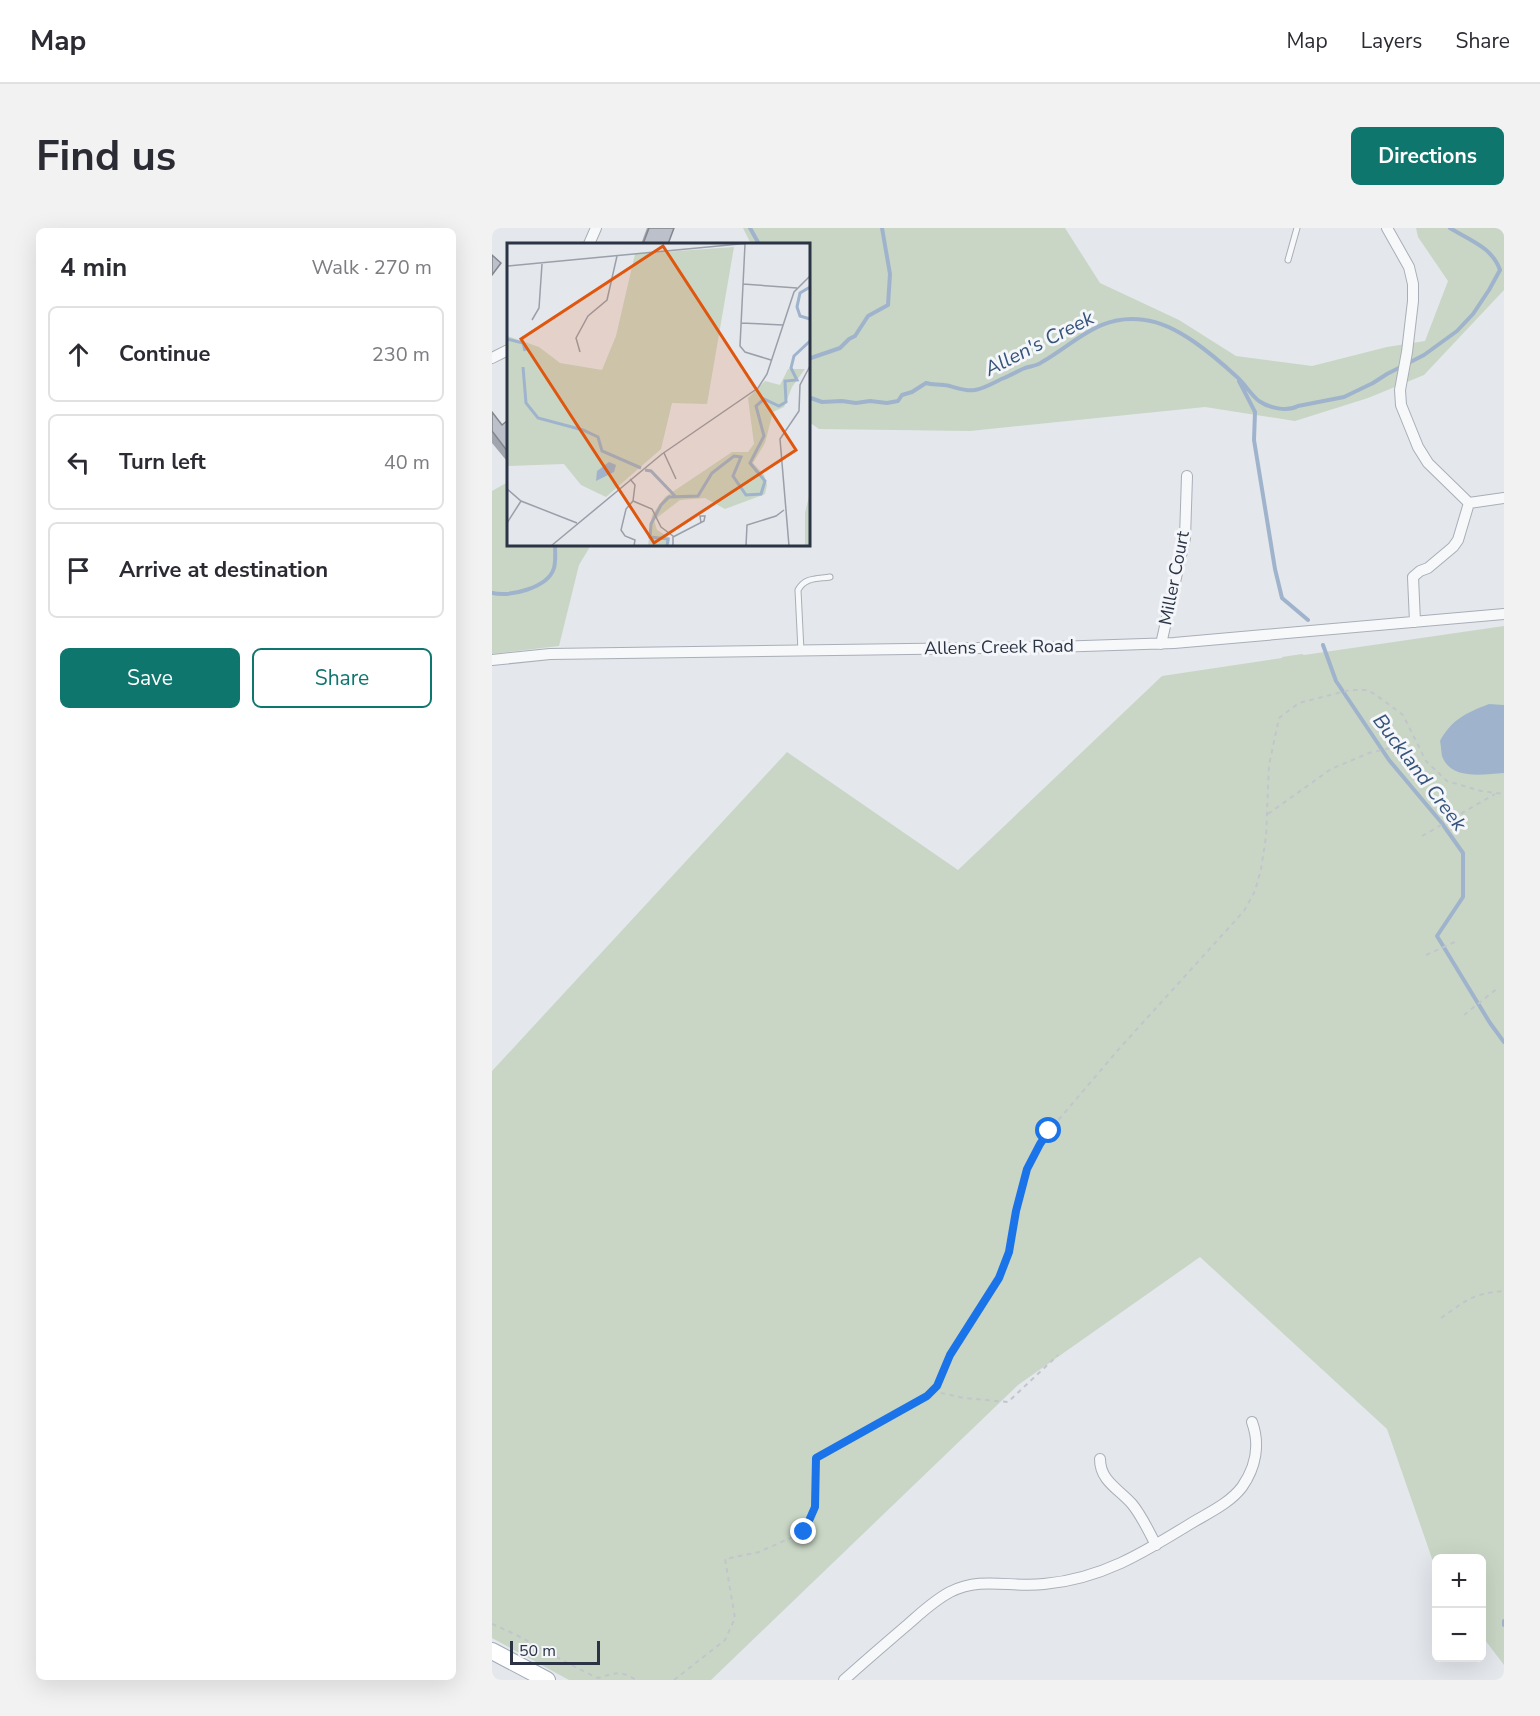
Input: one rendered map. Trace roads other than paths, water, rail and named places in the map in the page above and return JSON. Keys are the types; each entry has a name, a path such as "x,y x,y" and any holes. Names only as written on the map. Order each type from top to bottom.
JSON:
{"main road":[{"path":"492,1651 547,1680"}],"street":[{"path":"589,243 596,228"},
{"path":"1387,228 1409,267 1413,284 1401,405 1418,447 1428,463 1469,503"},
{"path":"492,358 507,350"},
{"name":"Miller Court","path":"1161,644 1185,538 1187,476"},
{"path":"1469,503 1504,498"},
{"path":"1415,622 1413,577 1453,547 1458,540 1469,503"},
{"name":"Allens Creek Road","path":"492,660 550,654 1161,644 1504,614"},
{"path":"844,1680 916,1617 950,1592 969,1585 993,1582 1044,1584 1097,1573 1156,1545 1224,1504 1241,1488 1254,1465 1256,1434 1252,1422"},
{"path":"1100,1459 1101,1472 1108,1483 1132,1504 1156,1545"}],"lane":[{"path":"1288,260 1297,228"},
{"path":"801,651 798,590 804,582 810,579 830,578"}],"water":[{"path":"1489,704 1504,705 1504,773 1478,775 1460,773 1446,764 1442,756 1440,741 1449,727 1460,718"}],"waterway":[{"name":"Allen's Creek","path":"750,228 758,243"},
{"name":"Allen's Creek","path":"810,358 840,348 855,336 868,316 888,305 890,274 882,228"},
{"name":"Allen's Creek","path":"810,398 822,402 887,403 898,401 902,395 926,383 967,390 979,389 1040,363 1102,325 1129,319 1157,323 1182,334 1217,359 1240,380 1256,399 1268,406 1289,409 1344,397 1424,355 1457,331 1473,314 1489,290 1500,270 1496,262 1486,250 1450,228"},
{"name":"Buckland Creek","path":"1239,381 1255,412 1254,440 1275,569 1282,598 1308,620"},
{"name":"Allen's Creek","path":"492,593 508,594 528,590 544,581 554,568 555,546"},
{"name":"Buckland Creek","path":"1323,645 1336,681 1389,760 1441,822 1463,853 1463,897 1437,936 1504,1042"}]}
